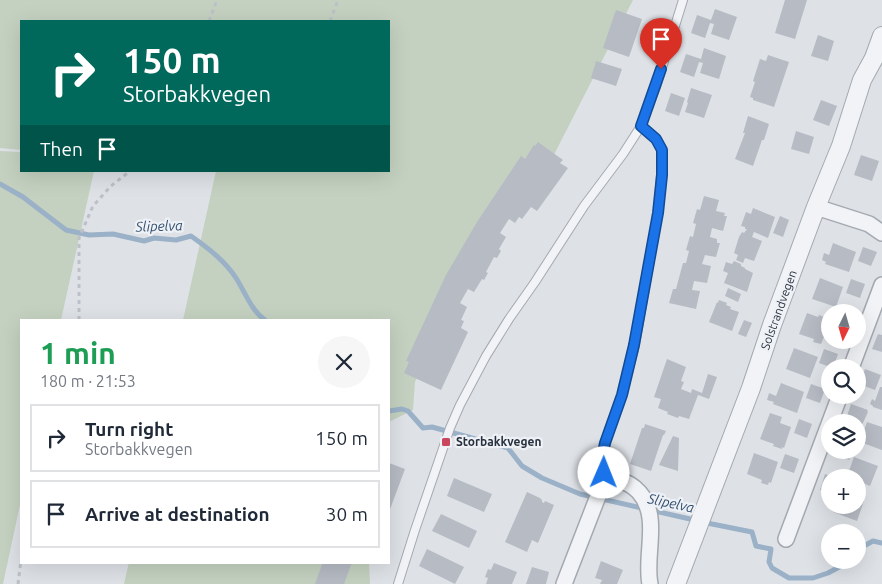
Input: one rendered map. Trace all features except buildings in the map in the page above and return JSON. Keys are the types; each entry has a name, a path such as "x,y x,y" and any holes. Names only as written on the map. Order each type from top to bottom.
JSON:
{"street":[{"name":"Solstrandvegen","path":"676,584 751,388 772,325 816,207 841,146 862,80 874,58 882,36"},
{"path":"816,207 869,224 882,233"},
{"path":"854,359 882,285"},
{"path":"786,539 837,404"},
{"path":"564,584 595,500 606,484 616,481 626,482 634,487 642,495 646,504 649,514 650,533 648,574 650,584"}],"lane":[{"path":"398,584 450,428 469,387 509,319 584,206 623,154 641,126 656,87 683,0"},
{"path":"606,484 603,463 604,448 622,395 634,345 658,213 662,175 662,150 656,139 641,126"}],"path":[{"path":"209,20 217,0"},
{"path":"330,20 338,0"},
{"path":"79,319 79,238 93,206 111,186 129,172"},
{"path":"18,584 20,564"}],"green space":[{"path":"0,0 633,0 538,186 470,255 415,382 413,410 390,422 390,319 183,319 216,172 390,172 390,20 20,20 20,150 0,148"},
{"path":"0,151 20,152 20,172 94,172 61,319 20,319 20,505 3,584 0,584"},
{"path":"129,564 369,564 370,584 124,584"}],"waterway":[{"name":"Slipelva","path":"0,184 23,197 66,230 89,235 113,234 144,241 154,238 176,240 191,236 227,266 252,306 264,319"},
{"name":"Slipelva","path":"390,411 402,409 408,411 423,428 432,427 508,448 522,466 542,478 580,494 752,532 756,546 771,549 769,562 772,568 789,578 813,578 836,569"},
{"name":"Slipelva","path":"866,545 873,541 882,543"}],"place":[{"name":"Storbakkvegen","path":"446,442"}],"route":[{"path":"604,473 603,453 605,443 622,395 634,345 658,213 662,175 662,150 656,139 641,126 661,69"}]}
